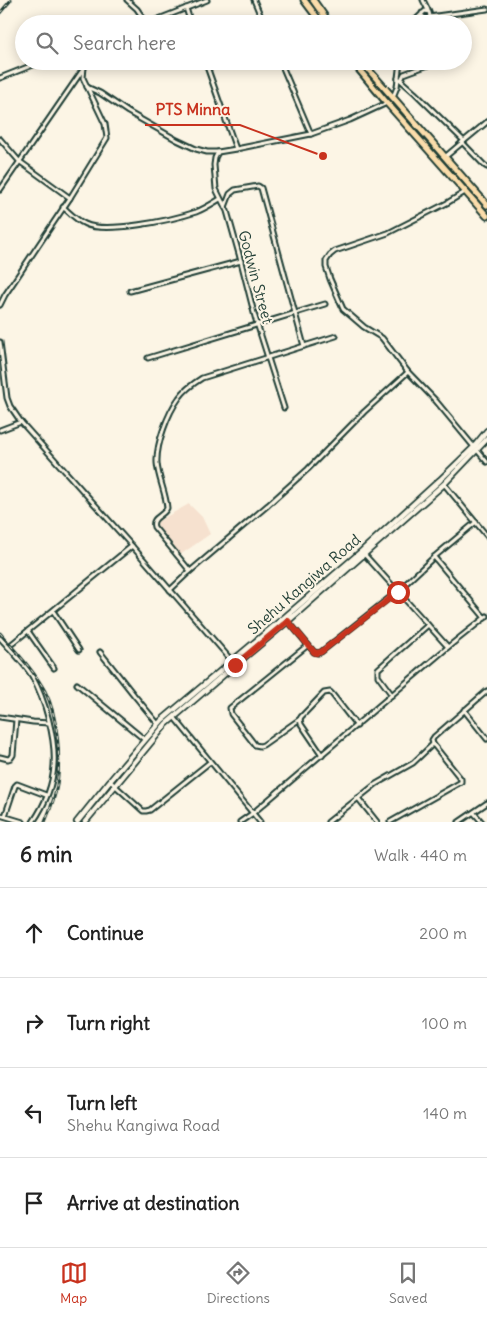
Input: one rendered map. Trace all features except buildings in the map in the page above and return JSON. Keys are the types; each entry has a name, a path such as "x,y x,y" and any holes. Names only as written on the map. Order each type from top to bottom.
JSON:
{"main road":[{"path":"304,0 315,15"},
{"path":"312,0 323,15"},
{"path":"359,70 387,104 487,216"},
{"path":"369,70 487,205"},
{"name":"Shehu Kangiwa Road","path":"85,822 158,733 174,717 288,621 444,484 487,431"},
{"name":"Shehu Kangiwa Road","path":"77,822 158,724 362,551 487,438"}],"street":[{"path":"127,0 141,15"},
{"path":"169,15 207,0"},
{"path":"254,0 260,15"},
{"path":"422,15 423,0"},
{"path":"423,0 428,15"},
{"path":"186,8 188,15"},
{"path":"447,15 487,9"},
{"path":"420,15 426,10 428,15"},
{"path":"0,78 20,70"},
{"path":"0,190 82,70"},
{"path":"0,305 107,138 105,124 86,87 83,78 84,70"},
{"path":"208,70 236,149"},
{"path":"284,70 311,134"},
{"path":"400,70 400,79 415,92 487,167"},
{"path":"393,97 404,74 415,70"},
{"path":"86,87 100,93 128,112 177,140 206,152 236,149 311,134 387,104"},
{"path":"445,157 487,122"},
{"path":"0,139 19,161 70,198"},
{"name":"Godwin Street","path":"218,152 214,165 216,189 225,207 258,325 284,408"},
{"path":"225,207 230,194 235,190 258,186 261,188 304,346"},
{"path":"466,192 388,233 335,251 326,261 326,267 343,310 364,327 382,338 408,372 436,400 487,462"},
{"path":"63,207 85,224 108,228 167,220 197,212 220,199"},
{"path":"130,291 241,261"},
{"path":"148,358 325,304"},
{"path":"190,571 152,523 166,512 167,508 157,463 161,439 180,397 202,378 336,336"},
{"path":"0,342 7,398 21,422 232,661"},
{"path":"170,590 308,469 364,412 408,372"},
{"path":"0,430 21,422"},
{"path":"444,484 486,533"},
{"path":"288,621 316,653 321,652 398,592 434,556 476,522"},
{"path":"8,647 132,546"},
{"path":"364,554 448,648"},
{"path":"240,822 486,617 434,556"},
{"path":"53,611 80,650"},
{"path":"392,695 378,676 378,669 428,625"},
{"path":"28,631 54,668"},
{"path":"0,638 31,675 42,698 49,723 54,764 51,783 40,812 33,822"},
{"path":"308,645 230,708 231,714 255,745 258,746 300,720 324,693 330,692 356,726"},
{"path":"100,652 158,724"},
{"path":"77,684 145,740"},
{"path":"390,822 461,782 462,779 433,744 432,740 487,691"},
{"path":"464,710 487,739"},
{"path":"0,717 49,723"},
{"path":"174,717 260,822"},
{"path":"0,757 8,759 13,755 16,720"},
{"path":"300,720 322,755"},
{"path":"328,822 376,784 412,763 433,744"},
{"path":"110,780 143,811 146,811 150,810 210,762"},
{"path":"6,816 17,784 46,795"},
{"path":"358,798 377,822"},
{"path":"460,822 487,803"},
{"path":"474,813 482,822"},
{"path":"0,815 23,822"}],"shaded area":[{"path":"189,504 202,517 210,534 180,555 155,523"}],"railway":[{"path":"0,13 11,0"},
{"path":"0,633 35,675 45,691 53,712 57,737 58,774 55,795 45,822"}],"place":[{"name":"PTS Minna","path":"323,156"}],"route":[{"path":"235,665 288,621 314,652 321,652 398,592"}]}
